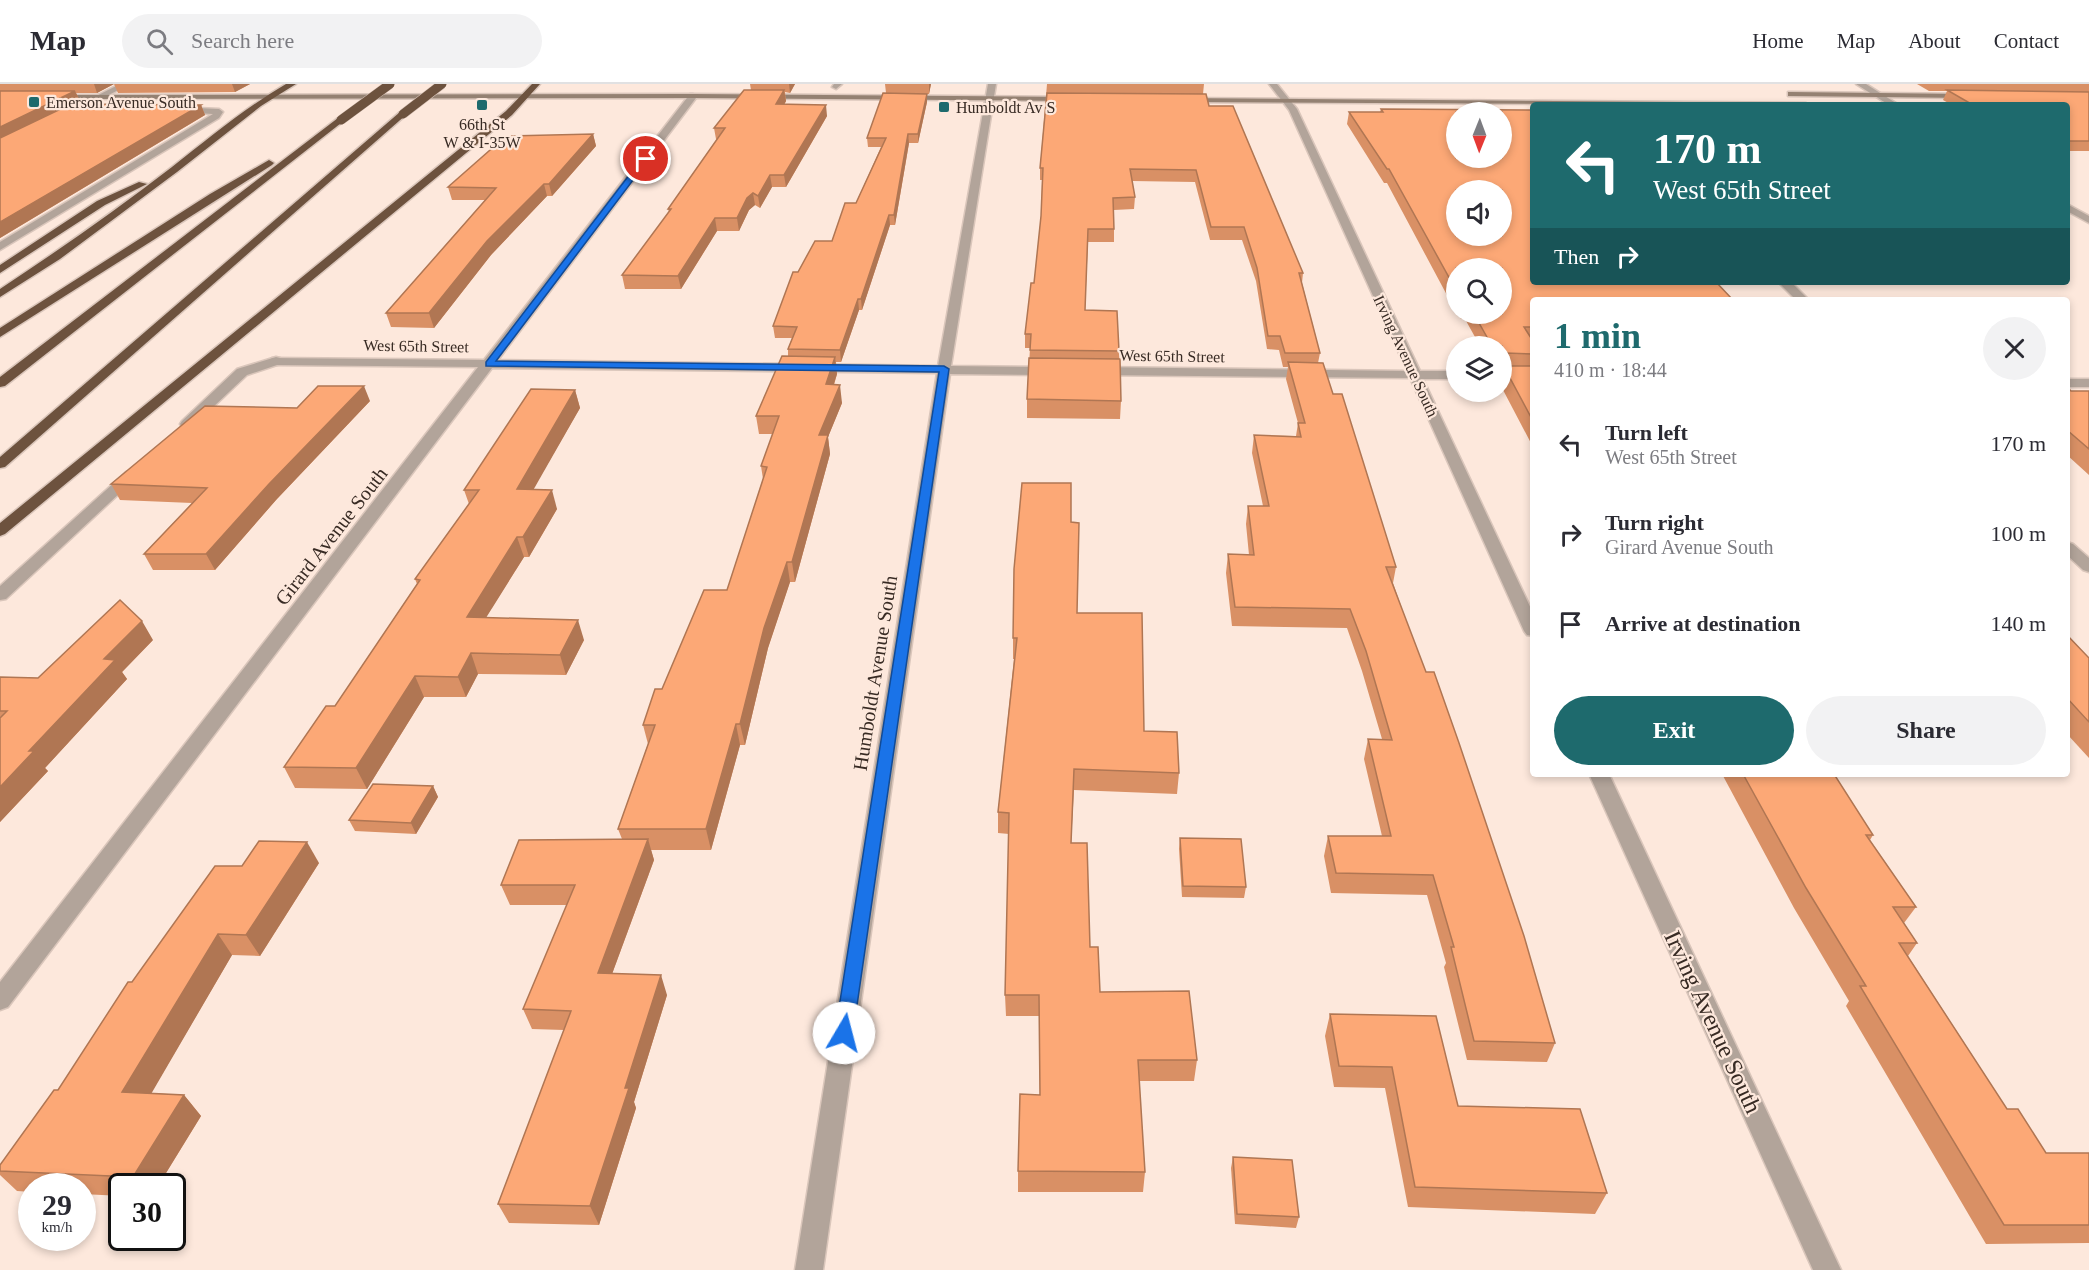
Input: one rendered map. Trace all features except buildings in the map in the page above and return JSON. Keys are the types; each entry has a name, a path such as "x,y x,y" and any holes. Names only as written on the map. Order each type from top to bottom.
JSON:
{"highway":[{"path":"0,294 56,257 174,170 258,104 292,84"},
{"path":"0,383 301,149 390,84"},
{"path":"0,464 403,114 442,84"},
{"path":"0,531 509,113 536,84"},
{"path":"0,333 246,175 301,149"},
{"path":"0,270 101,203 174,170"}],"main road":[{"path":"106,84 136,84"},
{"path":"825,87 848,87"},
{"path":"43,97 693,96 992,89 1082,99"},
{"path":"1172,100 1279,91 1543,102"},
{"path":"1783,94 1972,96"}],"street":[{"path":"53,120 126,84"},
{"path":"1860,84 1890,102"},
{"name":"Humboldt Avenue South","path":"809,1270 944,369 992,89"},
{"name":"Irving Avenue South","path":"1279,91 1293,109 1530,624"},
{"name":"Girard Avenue South","path":"0,1000 693,96"},
{"path":"75,109 97,109"},
{"path":"0,247 216,116 219,112 166,110"},
{"path":"2070,209 2089,220"},
{"path":"1787,285 1800,297"},
{"name":"West 65th Street","path":"174,435 242,372 276,361 1062,371"},
{"name":"West 65th Street","path":"1085,371 1446,375"},
{"path":"2070,383 2089,383"},
{"path":"0,596 140,467"},
{"path":"2070,550 2089,567"},
{"name":"Irving Avenue South","path":"1600,777 1827,1270"}],"place":[{"name":"Emerson Avenue South","path":"34,102"},
{"name":"66th St W & I-35W","path":"482,105"},
{"name":"Humboldt Av S","path":"944,107"}],"route":[{"path":"646,159 489,364 944,369 844,1033"}]}
